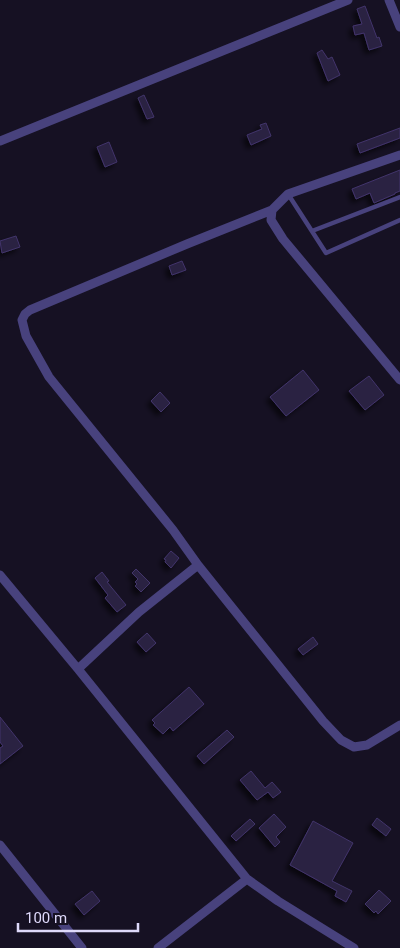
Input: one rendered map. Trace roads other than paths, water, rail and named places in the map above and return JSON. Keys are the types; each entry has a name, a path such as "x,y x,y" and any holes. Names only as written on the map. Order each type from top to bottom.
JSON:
{"street":[{"path":"0,141 348,0"},
{"path":"389,0 400,27"},
{"path":"400,155 288,194 272,210 39,306 25,314 22,320 26,336 50,377 323,721 341,740 354,746 367,746 400,725"},
{"path":"272,210 271,220 283,239 400,380"},
{"path":"78,669 139,612 198,565"},
{"path":"1,578 78,669 247,879 278,901 354,948"},
{"path":"0,845 82,948"},
{"path":"158,948 247,879"}],"lane":[{"path":"288,194 326,252 400,220"},
{"path":"312,231 400,197"}]}
